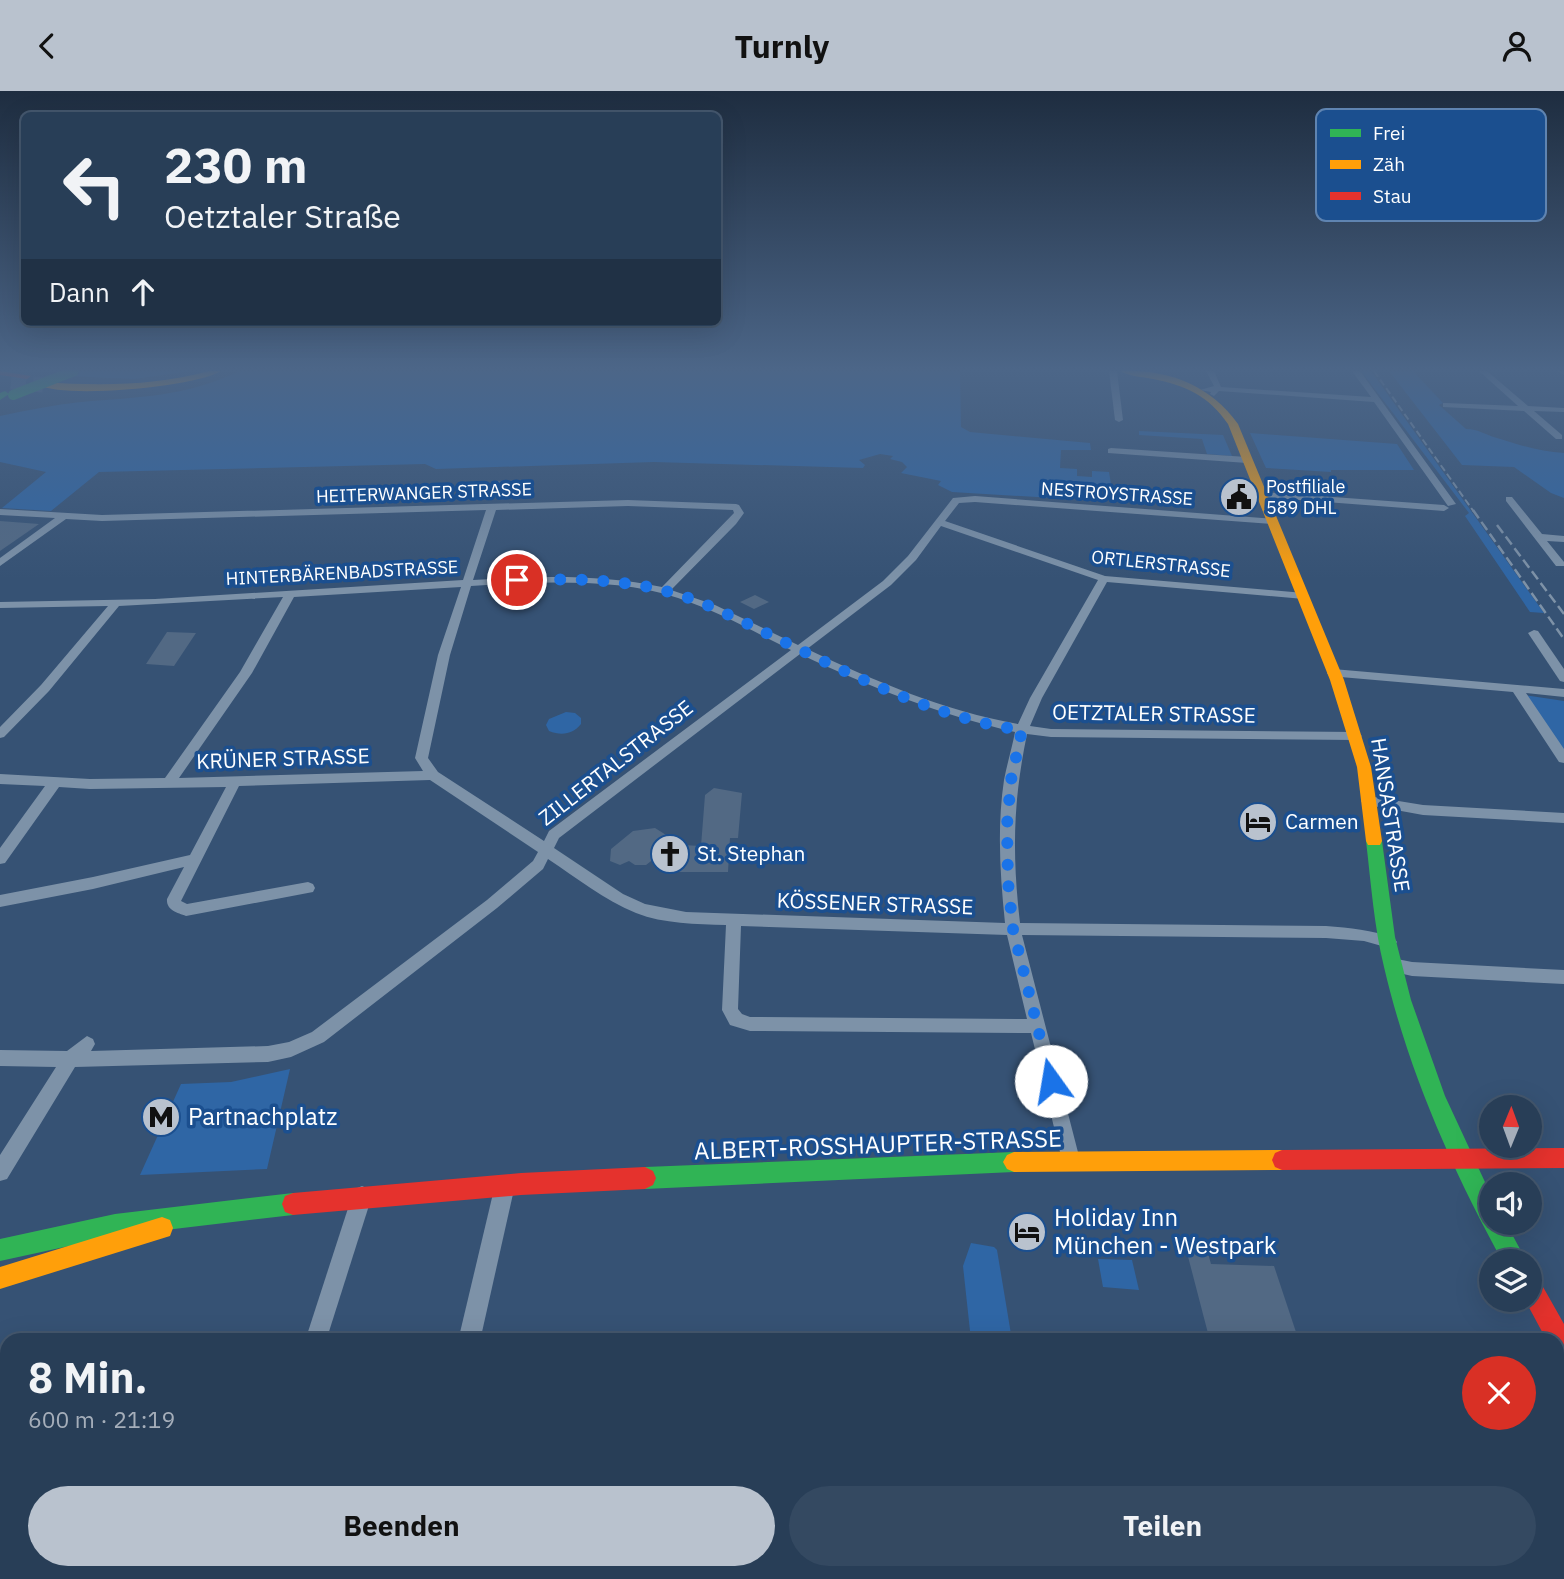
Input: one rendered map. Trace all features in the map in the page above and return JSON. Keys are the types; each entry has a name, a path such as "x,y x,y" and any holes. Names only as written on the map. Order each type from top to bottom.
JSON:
{"main road":[{"name":"HANSASTRASSE","path":"1239,440 1304,596 1356,736 1364,767 1392,965 1416,1046 1461,1159 1479,1194"},
{"name":"ALBERT-ROSSHAUPTER-STRASSE","path":"0,1249 115,1225 362,1196 711,1173 1071,1160 1564,1158"},
{"name":"ALBERT-ROSSHAUPTER-STRASSE","path":"0,1278 197,1217"},
{"path":"1542,1308 1556,1333"}],"street":[{"path":"1262,495 1448,506 1403,440"},
{"path":"1111,450 1247,460"},
{"name":"NESTROYSTRASSE","path":"959,499 1273,521"},
{"name":"ZILLERTALSTRASSE","path":"70,1059 268,1054 291,1049 330,1029 453,936 538,865 554,835 900,571 952,503 959,499"},
{"path":"1508,499 1560,564"},
{"name":"HEITERWANGER STRASSE","path":"0,512 127,518 628,503 736,507 739,513 733,522 668,586"},
{"path":"492,506 443,655 421,758 433,775 546,850"},
{"path":"0,563 62,517"},
{"name":"ORTLERSTRASSE","path":"939,522 1104,579 1304,596"},
{"path":"1539,537 1564,539"},
{"name":"HINTERBÄRENBADSTRASSE","path":"0,604 116,603 290,594 467,580 562,579 668,586 799,649"},
{"path":"1071,1160 1013,929 1008,882 1007,825 1011,780 1022,730 1036,698 1104,579"},
{"path":"169,783 246,673 290,594"},
{"path":"0,734 45,688 116,603"},
{"path":"1534,633 1564,678"},
{"name":"OETZTALER STRASSE","path":"799,649 931,707 1022,730 1051,733 1356,736"},
{"path":"1334,673 1564,693"},
{"path":"1518,691 1564,759"},
{"name":"KRÜNER STRASSE","path":"0,779 54,784 169,783 433,775"},
{"path":"234,782 174,899 174,904 186,910 308,888"},
{"path":"0,859 54,784"},
{"path":"1368,801 1423,810 1564,818"},
{"name":"KÖSSENER STRASSE","path":"546,850 618,898 642,909 686,918 1013,929 1326,932 1364,935 1389,942"},
{"path":"0,901 194,859"},
{"path":"734,921 730,1010 736,1020 750,1024 1038,1026"},
{"path":"1392,965 1412,969 1564,977"},
{"path":"0,1172 70,1059 87,1044"},
{"path":"0,1058 70,1059"},
{"path":"471,1333 505,1185"},
{"path":"317,1333 362,1196"}],"shaded area":[{"path":"0,440 1062,440 1090,443 1091,450 1061,450 1060,468 1077,469 1077,476 1092,477 1092,471 1109,472 1112,490 1057,489 1054,498 952,492 938,485 941,481 901,473 907,467 902,462 890,459 893,456 880,454 859,460 865,465 863,468 654,462 436,469 425,464 99,472 51,511 2,508 46,472 0,462"},
{"path":"1202,440 1225,440 1232,456 1207,454"},
{"path":"1253,440 1349,440 1397,444 1414,470 1331,472 1266,468"},
{"path":"1414,440 1421,440 1544,613 1530,612 1465,516 1469,513"},
{"path":"1443,440 1505,440 1530,448 1564,453 1564,498 1551,493 1514,467 1462,465"},
{"path":"1524,695 1564,701 1564,754"},
{"path":"566,712 575,713 581,718 581,724 567,733 549,731 546,725 549,719"},
{"path":"290,1069 267,1169 140,1175 181,1084 231,1082"},
{"path":"971,1243 994,1247 997,1250 1011,1333 970,1333 963,1266"},
{"path":"1098,1259 1132,1260 1139,1290 1103,1287"}],"building":[{"path":"527,480 523,496 493,497 497,481"},
{"path":"0,521 39,524 0,551"},
{"path":"755,595 769,602 754,609 740,602"},
{"path":"167,632 196,633 174,666 146,664"},
{"name":"St. Stephan","path":"714,788 742,793 738,838 730,838 728,872 677,872 678,863 665,865 664,851 646,865 635,865 629,861 620,865 610,861 611,849 633,831 655,828 682,845 701,846 705,795"},
{"path":"1185,1245 1206,1246 1211,1264 1274,1266 1296,1333 1208,1333"}],"railway":[{"path":"1423,440 1474,512"},
{"path":"1473,510 1564,639"},
{"path":"1497,525 1564,614"}],"traffic: fast":[{"path":"1374,841 1384,921 1402,1000 1423,1065 1479,1193"},
{"path":"645,1178 1014,1162"},
{"path":"0,1250 115,1225 293,1204"},
{"path":"1501,1235 1509,1249"}],"traffic: slow":[{"path":"1240,440 1337,680 1364,767 1374,841"},
{"path":"1014,1162 1282,1160"},
{"path":"0,1278 162,1228"}],"traffic: jam":[{"path":"1282,1160 1564,1158"},
{"path":"293,1204 521,1184 645,1178"},
{"path":"1542,1308 1556,1333"}],"place":[{"name":"Postfiliale 589 DHL","path":"1239,497"},
{"name":"Carmen","path":"1258,822"},
{"name":"St. Stephan","path":"670,854"},
{"name":"Partnachplatz","path":"161,1117"},
{"name":"Holiday Inn München - Westpark","path":"1027,1232"}],"route":[{"path":"517,580 595,581 664,590 707,605 905,697 962,717 1022,730 1011,780 1007,825 1008,882 1013,929 1051,1081"}]}
